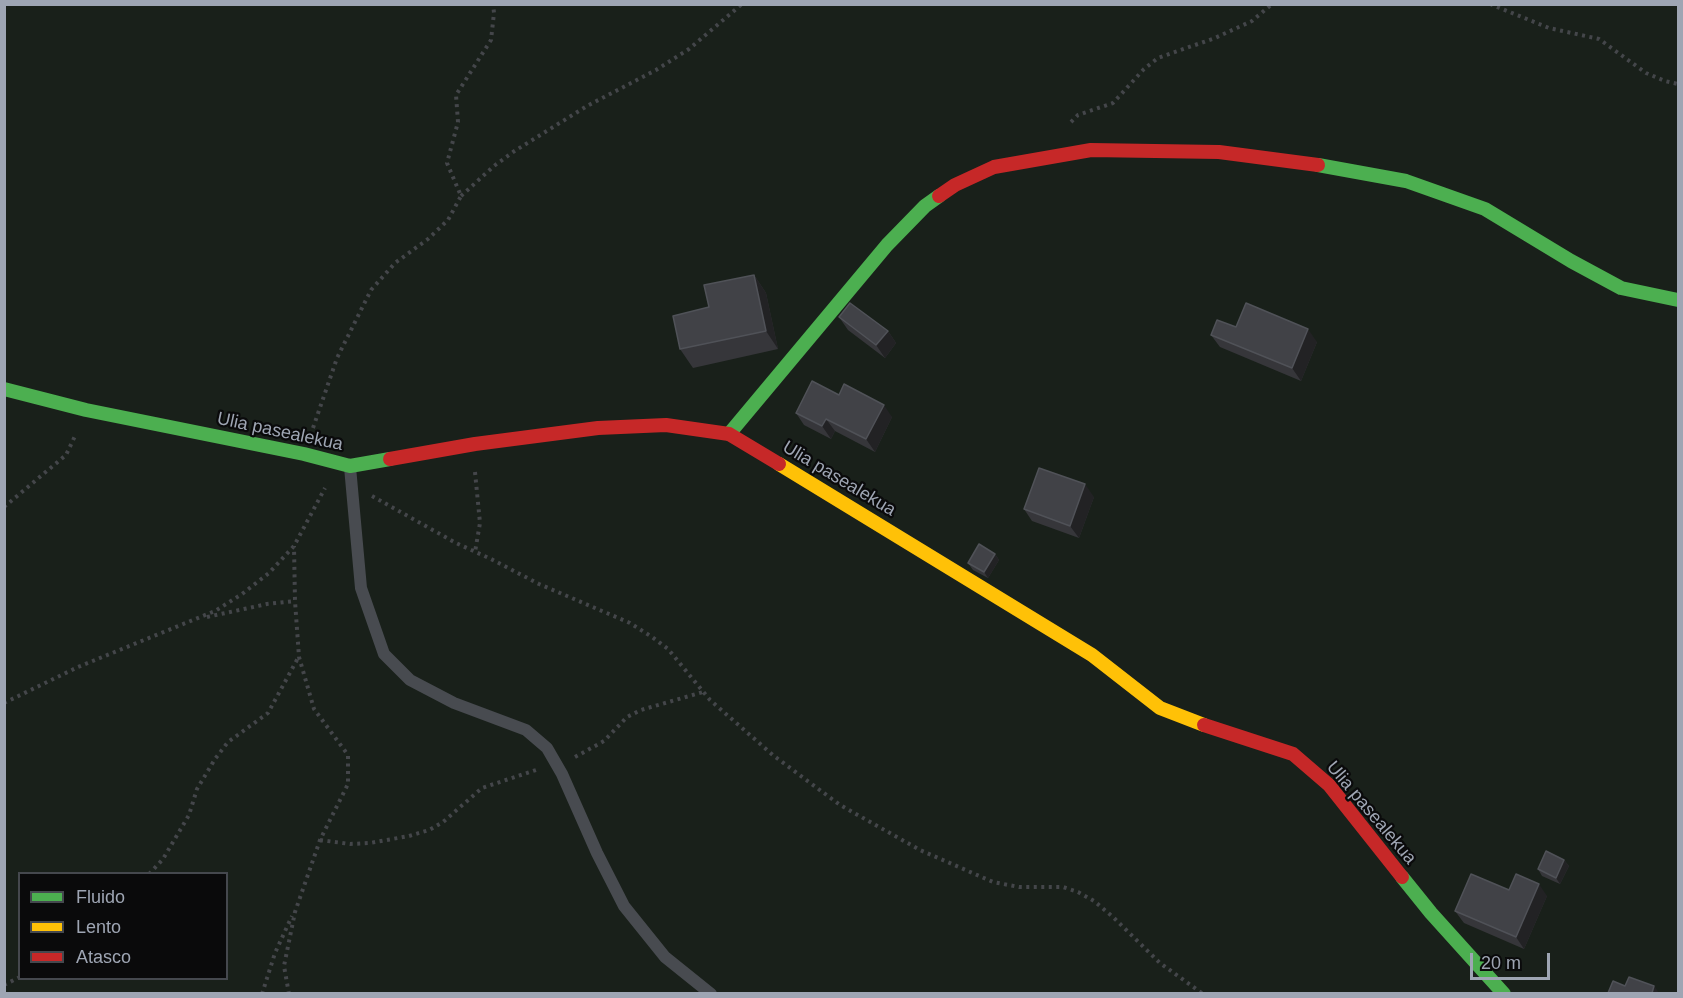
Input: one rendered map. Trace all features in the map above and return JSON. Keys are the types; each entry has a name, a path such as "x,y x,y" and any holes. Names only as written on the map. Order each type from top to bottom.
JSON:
{"street":[{"path":"729,434 887,245 925,206 955,185 994,167 1090,150 1219,152 1314,164 1406,181 1485,209 1620,288 1678,300"},
{"name":"Ulia pasealekua","path":"4,389 86,410 304,454 350,466 469,445 598,428 666,425 729,434 1092,655 1160,708 1193,722 1293,754 1329,785 1431,914 1504,993"}],"lane":[{"path":"350,466 361,588 384,654 410,680 454,703 526,730 547,748 624,906 665,957 711,993"}],"path":[{"path":"461,195 447,163 458,122 456,95 491,40 493,4"},
{"path":"304,454 337,358 371,290 395,263 428,239 448,220 461,195 513,152 587,106 656,70 689,49 742,4"},
{"path":"1069,123 1078,115 1113,103 1144,69 1158,58 1215,38 1252,21 1272,4"},
{"path":"1490,4 1549,28 1599,39 1646,73 1678,84"},
{"path":"4,507 66,455 86,410"},
{"path":"469,445 479,502 480,523 475,552"},
{"path":"4,703 78,667 198,619 242,594 269,573 294,546 325,489 350,466"},
{"path":"351,482 390,508 475,552 539,584 630,623 652,637 668,649 703,692 774,756 840,805 920,849 993,882 1019,887 1063,887 1078,892 1094,901 1113,917 1160,963 1203,993"},
{"path":"289,993 284,966 298,905 320,840 348,784 348,755 314,709 299,657 294,546"},
{"path":"198,619 267,604 295,601"},
{"path":"150,872 163,859 189,814 197,789 215,759 228,742 268,713 299,657"},
{"path":"320,840 350,844 370,843 419,833 443,822 482,788 577,757 604,741 627,717 641,710 703,692"},
{"path":"262,993 275,953 298,905"},
{"path":"4,985 18,978"}],"shaded area":[{"path":"5,5 1678,5 1678,993 5,994"}],"building":[{"path":"754,275 766,331 680,349 673,316 709,307 704,285"},
{"path":"850,303 888,331 876,345 839,317"},
{"path":"1246,303 1308,329 1292,368 1211,335 1217,320 1236,327"},
{"path":"812,381 839,395 844,384 884,405 866,439 826,419 822,426 796,413"},
{"path":"1039,468 1085,484 1070,526 1024,509"},
{"path":"979,544 995,554 984,572 968,563"},
{"path":"1546,851 1564,860 1556,878 1538,869"},
{"path":"1471,874 1509,890 1516,874 1539,884 1516,937 1455,911"},
{"path":"1629,977 1654,986 1652,993 1608,993 1613,981 1625,986"}],"traffic: fast":[{"path":"1318,165 1406,181 1485,209 1621,288 1678,300"},
{"path":"729,434 887,245 925,206 939,196"},
{"path":"4,389 86,410 304,454 350,466 390,459"},
{"path":"1402,877 1504,994"}],"traffic: slow":[{"path":"779,464 1092,655 1160,708 1204,725"}],"traffic: jam":[{"path":"939,196 955,185 994,167 1091,150 1219,152 1318,165"},
{"path":"390,459 475,444 598,428 666,425 729,434 779,464"},
{"path":"1204,725 1293,754 1329,785 1402,877"}]}
